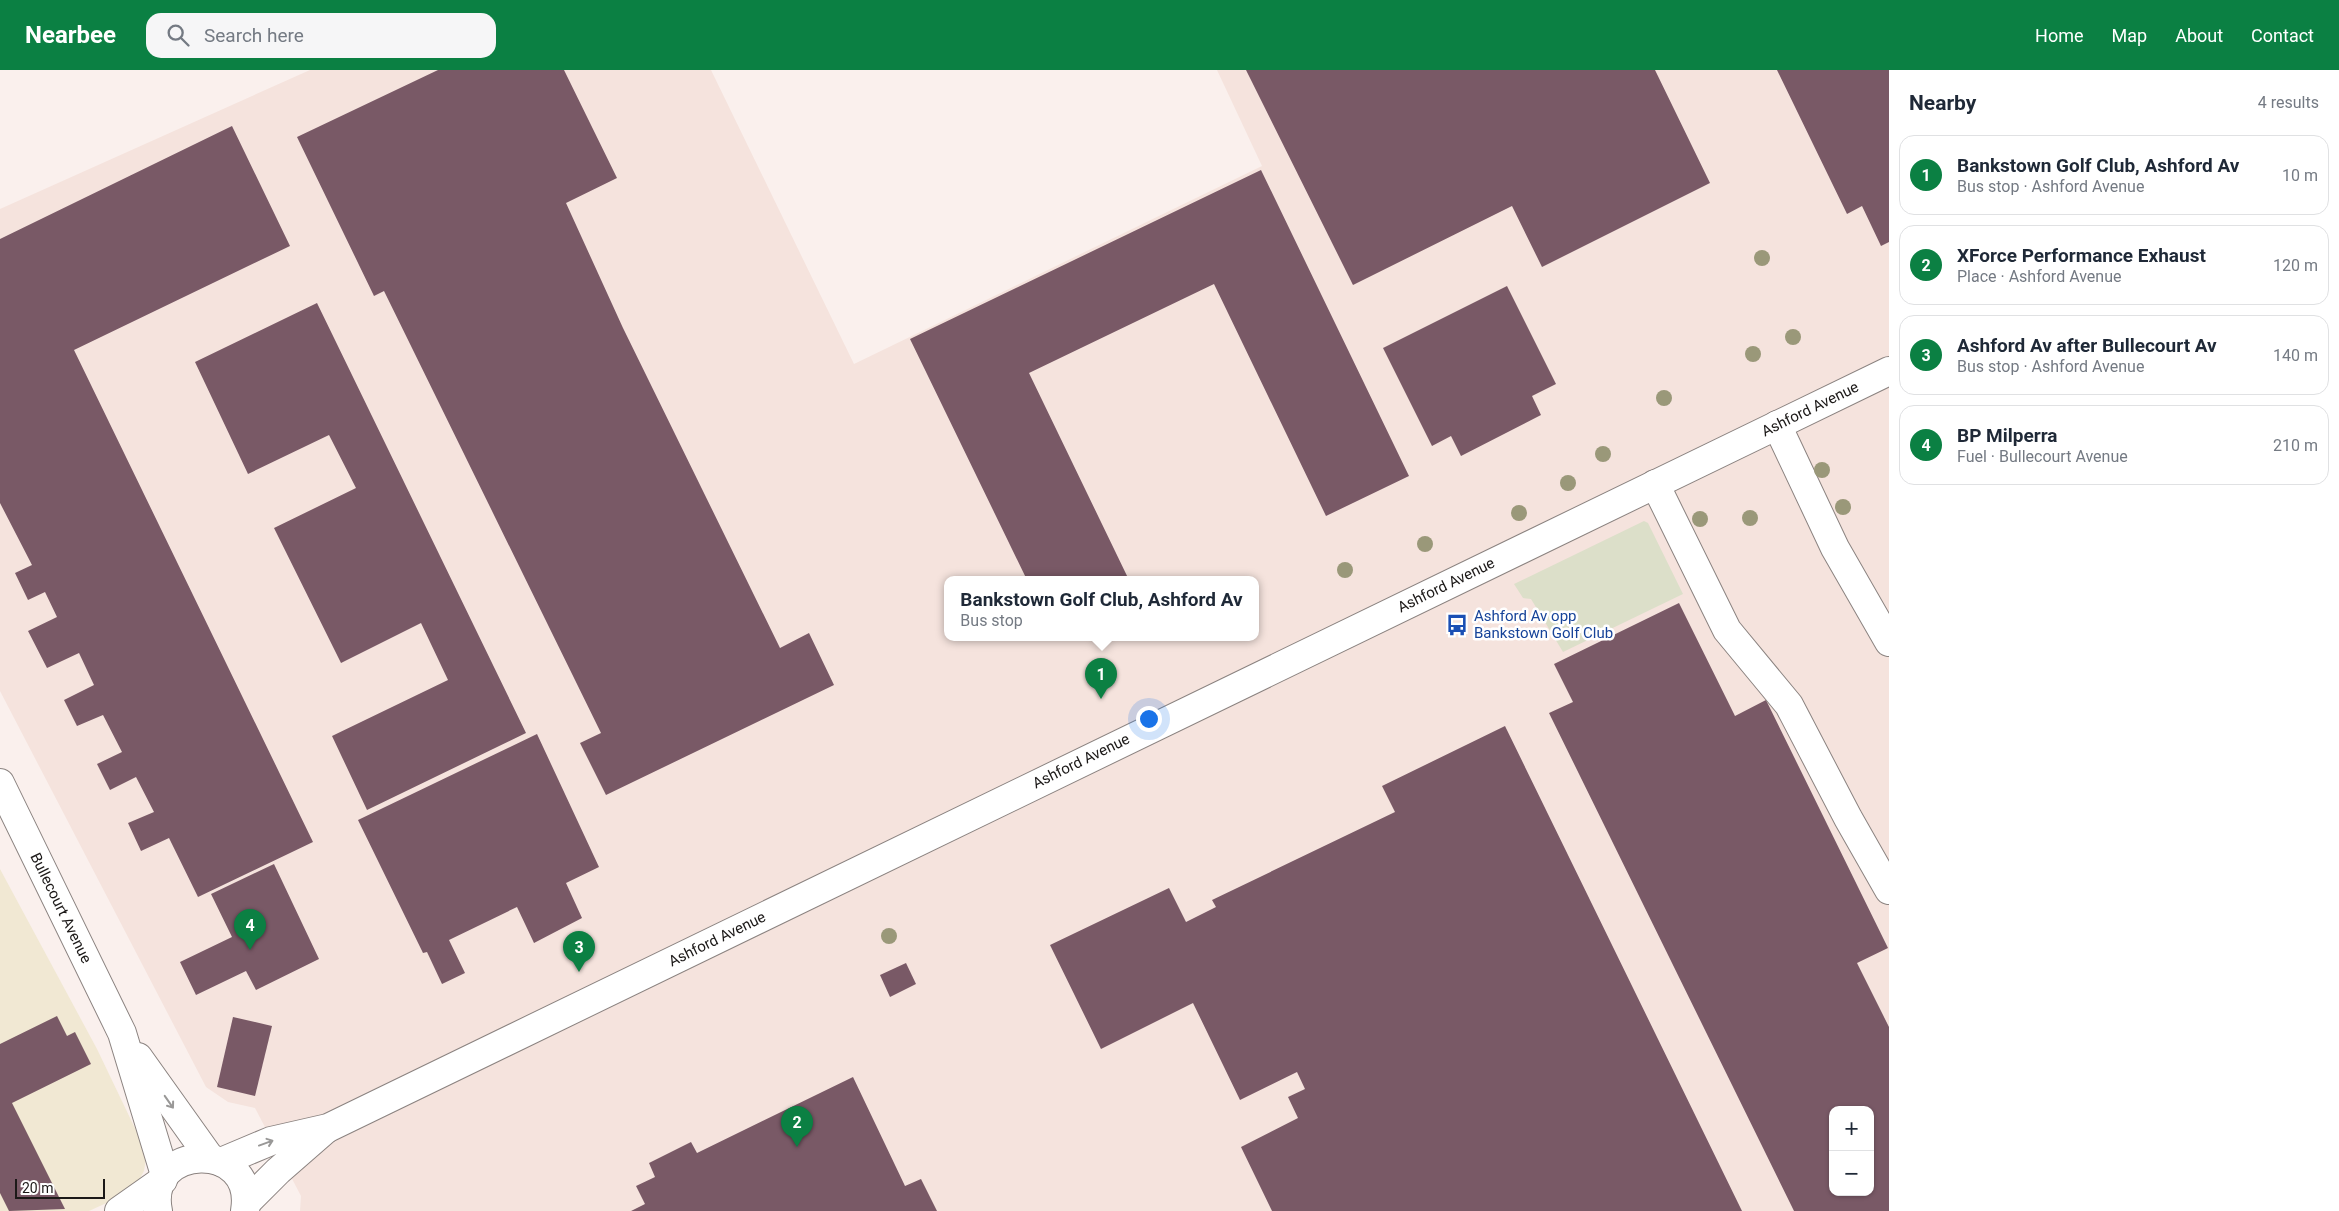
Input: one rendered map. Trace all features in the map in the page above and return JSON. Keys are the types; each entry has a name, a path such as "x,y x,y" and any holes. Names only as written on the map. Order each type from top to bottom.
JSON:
{"main road":[{"name":"Ashford Avenue","path":"164,1177 185,1160 216,1160 271,1141 328,1128 1889,371"},
{"path":"1776,425 1835,548 1889,642"},
{"path":"1655,484 1727,630 1789,705 1848,818 1889,890"},
{"name":"Bullecourt Avenue","path":"0,783 122,1033 164,1177"},
{"name":"Bullecourt Avenue","path":"122,1033 216,1160 240,1179 245,1207"},
{"name":"Ashford Avenue","path":"245,1207 278,1171 328,1128"},
{"path":"119,1211 164,1177"},
{"path":"158,1211 158,1194 164,1177"}],"shaded area":[{"path":"310,70 711,70 854,364 1262,166 1217,70 1889,70 1889,1211 300,1211 301,1196 255,1108 228,1102 206,1087 0,691 0,209"},
{"path":"0,869 97,1049 143,1145 146,1159 144,1171 138,1182 113,1200 89,1211 0,1211"}],"green space":[{"path":"1644,521 1648,523 1683,594 1563,652 1531,599 1523,598 1514,584"}],"building":[{"path":"438,70 564,70 617,178 566,203 623,328 780,648 809,633 834,685 606,795 580,743 601,733 384,291 374,296 297,137"},
{"path":"1246,70 1655,70 1710,183 1542,267 1512,206 1353,285"},
{"path":"1777,70 1889,70 1889,242 1881,246 1862,206 1847,214"},
{"path":"232,126 290,246 74,350 313,842 198,897 169,838 141,851 128,823 154,812 136,777 110,790 97,764 122,752 103,715 77,726 64,700 94,685 79,653 47,668 28,631 57,617 45,592 28,600 15,573 32,565 0,503 0,239"},
{"path":"1261,170 1409,476 1326,516 1214,284 1029,373 1127,576 1025,576 910,339"},
{"path":"1507,286 1556,384 1532,396 1541,415 1461,456 1451,436 1432,446 1383,348"},
{"path":"317,303 526,733 367,810 332,736 448,680 421,623 341,663 274,528 356,488 329,435 248,474 195,362"},
{"path":"1679,603 1735,716 1766,700 1888,948 1857,963 1889,1027 1889,1211 1794,1211 1549,713 1573,702 1554,664"},
{"path":"1505,726 1742,1211 1272,1211 1241,1147 1298,1118 1288,1097 1305,1089 1297,1072 1240,1100 1193,1003 1101,1049 1050,945 1169,888 1186,922 1216,907 1212,900 1395,812 1382,786"},
{"path":"537,734 599,867 566,883 582,918 534,943 517,907 449,940 465,973 442,984 427,952 423,953 358,820"},
{"path":"274,864 319,959 256,990 246,971 196,995 180,962 232,937 211,894"},
{"path":"906,963 916,984 890,997 880,975"},
{"path":"57,1016 67,1036 75,1032 91,1064 12,1103 65,1209 9,1211 0,1193 0,1044"},
{"path":"233,1017 272,1026 255,1096 217,1087"},
{"path":"853,1077 905,1186 921,1179 937,1211 631,1211 645,1204 636,1186 655,1177 649,1163 691,1142 697,1153"}],"place":[{"name":"Ashford Av opp Bankstown Golf Club","path":"1457,625"},
{"name":"Bankstown Golf Club, Ashford Av","path":"1101,699"},
{"name":"BP Milperra","path":"250,950"},
{"name":"Ashford Av after Bullecourt Av","path":"579,972"},
{"name":"XForce Performance Exhaust","path":"797,1147"}]}
